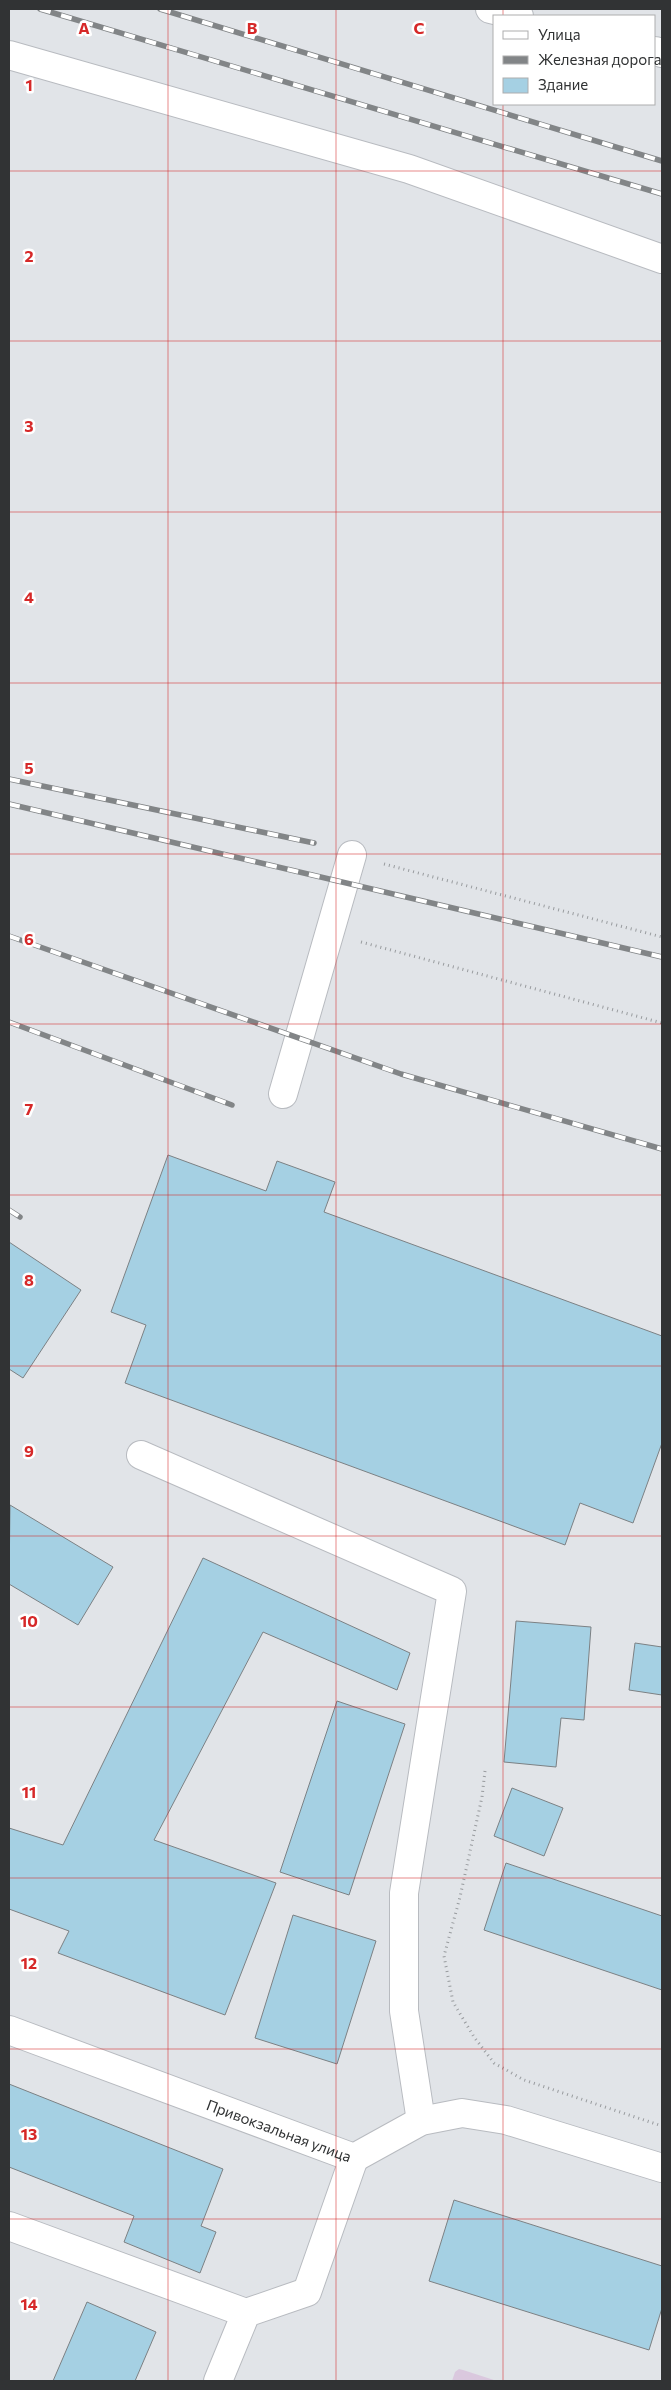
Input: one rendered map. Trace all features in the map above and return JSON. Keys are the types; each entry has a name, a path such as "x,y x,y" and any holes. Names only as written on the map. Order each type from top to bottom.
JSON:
{"street":[{"path":"490,9 515,15"},
{"path":"9,55 410,169 662,259"},
{"path":"283,1094 352,855"},
{"path":"141,1455 452,1591 404,1893 404,2011 421,2121"},
{"name":"Привокзальная улица","path":"9,2030 354,2158 421,2121 462,2112 506,2120 662,2168"},
{"path":"9,2226 246,2313 307,2292 354,2158"},
{"path":"218,2381 246,2313"}],"path":[{"path":"352,855 662,937"},
{"path":"329,934 662,1023"},
{"path":"485,1771 482,1797 462,1888 444,1956 453,2002 474,2037 494,2063 524,2080 662,2126"}],"shaded area":[{"path":"459,2369 497,2381 452,2381 455,2372"}],"building":[{"path":"168,1155 266,1191 277,1161 335,1182 324,1212 662,1336 662,1443 633,1523 580,1503 565,1545 125,1383 146,1325 111,1312"},
{"path":"9,1242 81,1290 23,1378 9,1369"},
{"path":"10,1505 113,1567 78,1625 9,1584"},
{"path":"203,1558 410,1653 397,1690 263,1632 154,1840 276,1883 225,2015 58,1953 69,1931 9,1909 9,1828 63,1845"},
{"path":"516,1621 591,1627 584,1720 561,1718 556,1767 504,1762"},
{"path":"635,1643 662,1647 662,1695 629,1690"},
{"path":"337,1701 405,1724 349,1895 280,1872"},
{"path":"512,1788 563,1808 544,1856 494,1836"},
{"path":"506,1863 662,1916 662,1990 484,1930"},
{"path":"293,1915 376,1941 337,2064 255,2038"},
{"path":"9,2084 223,2169 201,2226 216,2232 200,2273 124,2242 134,2216 9,2167"},
{"path":"454,2200 662,2266 662,2308 649,2350 429,2281"},
{"path":"87,2302 156,2332 135,2381 53,2381"}],"railway":[{"path":"40,9 662,194"},
{"path":"160,9 662,161"},
{"path":"9,779 314,843"},
{"path":"9,804 662,957"},
{"path":"9,936 401,1074 662,1149"},
{"path":"9,1022 232,1105"},
{"path":"9,1210 20,1217"}]}
